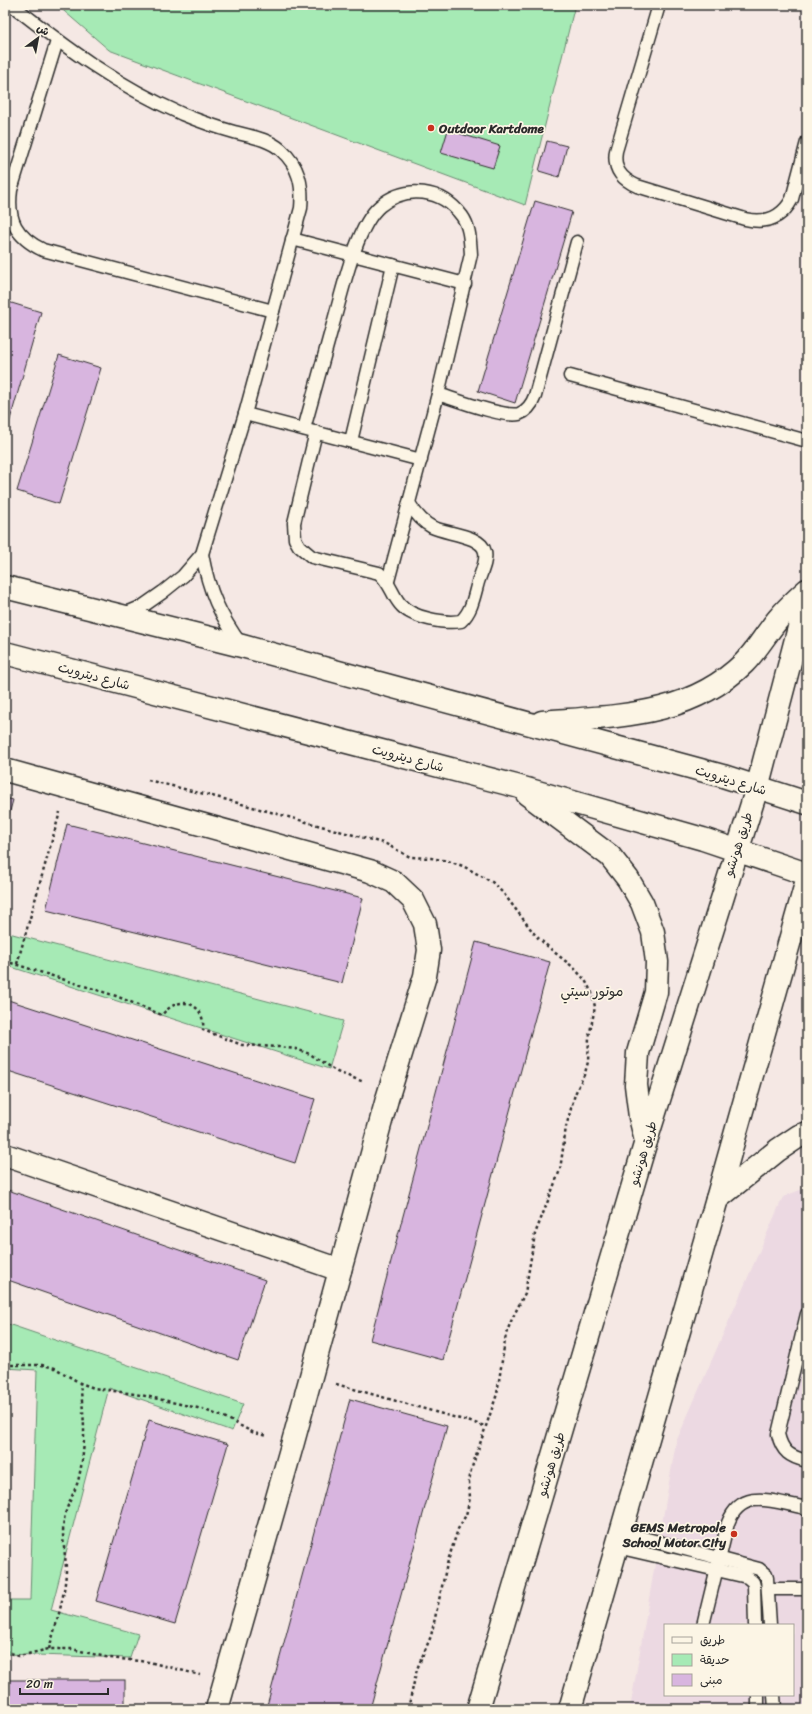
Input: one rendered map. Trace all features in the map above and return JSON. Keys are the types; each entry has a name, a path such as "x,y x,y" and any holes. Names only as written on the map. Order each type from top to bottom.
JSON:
{"street":[{"name":"شارع ديترويت","path":"5,587 242,646 723,776 807,803"},
{"path":"526,723 630,714 657,710 682,702 707,691 744,663 779,618 807,590"},
{"name":"طريق هونشو","path":"478,1709 646,1142 736,850 757,788 807,597"},
{"name":"شارع ديترويت","path":"5,653 516,786 704,839 807,874"},
{"path":"5,770 370,871 394,882 413,900 425,924 429,950 425,976 387,1099 293,1442 224,1680 217,1709"},
{"path":"516,786 610,856 628,879 642,903 653,932 657,962 656,992 638,1053 636,1085 640,1117 646,1142"},
{"path":"570,1709 807,880"},
{"path":"717,1198 778,1150 799,1136 807,1133"},
{"path":"5,1155 340,1270"}],"lane":[{"path":"12,5 57,41 99,70 150,99 211,124 267,142 281,150 292,162 299,176 302,192 301,208 245,414 202,554 183,576 163,592 143,606 121,616"},
{"path":"659,5 616,151 616,166 624,179 637,186 745,219 764,222 781,214 788,207 792,199 805,155 807,142"},
{"path":"57,41 12,190 10,214 22,236 43,250 273,311"},
{"path":"304,429 353,254 367,223 378,207 394,196 412,192 432,194 449,203 463,217 470,235 471,254 438,394 388,581"},
{"path":"292,239 465,284"},
{"path":"438,394 505,414 519,414 532,404 536,396 577,242"},
{"path":"351,441 393,265"},
{"path":"570,376 807,441"},
{"path":"245,414 421,460"},
{"path":"316,432 294,523 295,539 299,546 312,557 379,573 388,581 400,605 413,614 447,622 461,621 470,609 485,558 485,552 479,542 430,527 422,520 409,503"},
{"path":"202,554 207,581 217,606 228,627 242,646"},
{"path":"807,1314 778,1434 780,1445 787,1453 807,1461"},
{"path":"703,1624 718,1558 731,1514 737,1507 745,1501 755,1499 802,1507 807,1510"},
{"path":"619,1539 718,1558 759,1569 766,1575 770,1624"},
{"path":"619,1539 715,1570 747,1577 753,1582 755,1624"},
{"path":"768,1589 807,1589"},
{"path":"758,1696 758,1709"},
{"path":"774,1696 775,1709"}],"path":[{"path":"5,961 116,996 162,1015 168,1007 174,1004 182,1002 189,1003 201,1014 204,1022 203,1030 242,1045 296,1049 310,1054 337,1072 364,1082 361,1091 387,1099"},
{"path":"5,1365 42,1365 55,1368 80,1383 94,1388 140,1395 202,1409 226,1418 254,1433 293,1442"},
{"path":"49,1649 63,1594 66,1570 62,1536 64,1517 79,1479 84,1450 85,1429 80,1383"},
{"path":"332,1390 334,1383 485,1426"},
{"path":"5,1651 20,1656 49,1649 72,1649 110,1658 142,1661 224,1680"}],"shaded area":[{"name":"GEMS Metropole School Motor City","path":"807,1187 807,1709 630,1709 676,1442 783,1197"}],"green space":[{"name":"Outdoor Kartdome","path":"57,5 575,5 525,205 109,50"},
{"path":"5,932 343,1021 329,1069 5,965"},
{"path":"5,1323 243,1404 232,1431 109,1388 51,1610 138,1634 130,1658 5,1654 5,1600 30,1600 37,1370 5,1368"}],"building":[{"path":"448,130 500,146 493,168 441,153"},
{"path":"547,141 567,146 559,177 539,171"},
{"path":"535,201 572,212 515,403 478,391"},
{"path":"5,301 41,312 5,437"},
{"path":"59,355 101,368 59,504 17,491"},
{"path":"5,798 13,800 5,829"},
{"path":"67,824 363,898 342,983 46,910"},
{"path":"476,942 550,962 443,1360 370,1340"},
{"path":"5,999 315,1099 295,1163 5,1070"},
{"path":"5,1189 265,1280 238,1360 5,1279"},
{"path":"350,1399 447,1426 370,1709 266,1709"},
{"path":"149,1420 228,1444 175,1624 96,1601"},
{"path":"5,1680 125,1680 125,1709 5,1709"}],"place":[{"name":"Outdoor Kartdome","path":"431,128"},
{"name":"GEMS Metropole School Motor City","path":"734,1534"}],"district":[{"name":"موتور سيتي","path":"592,991"}]}
